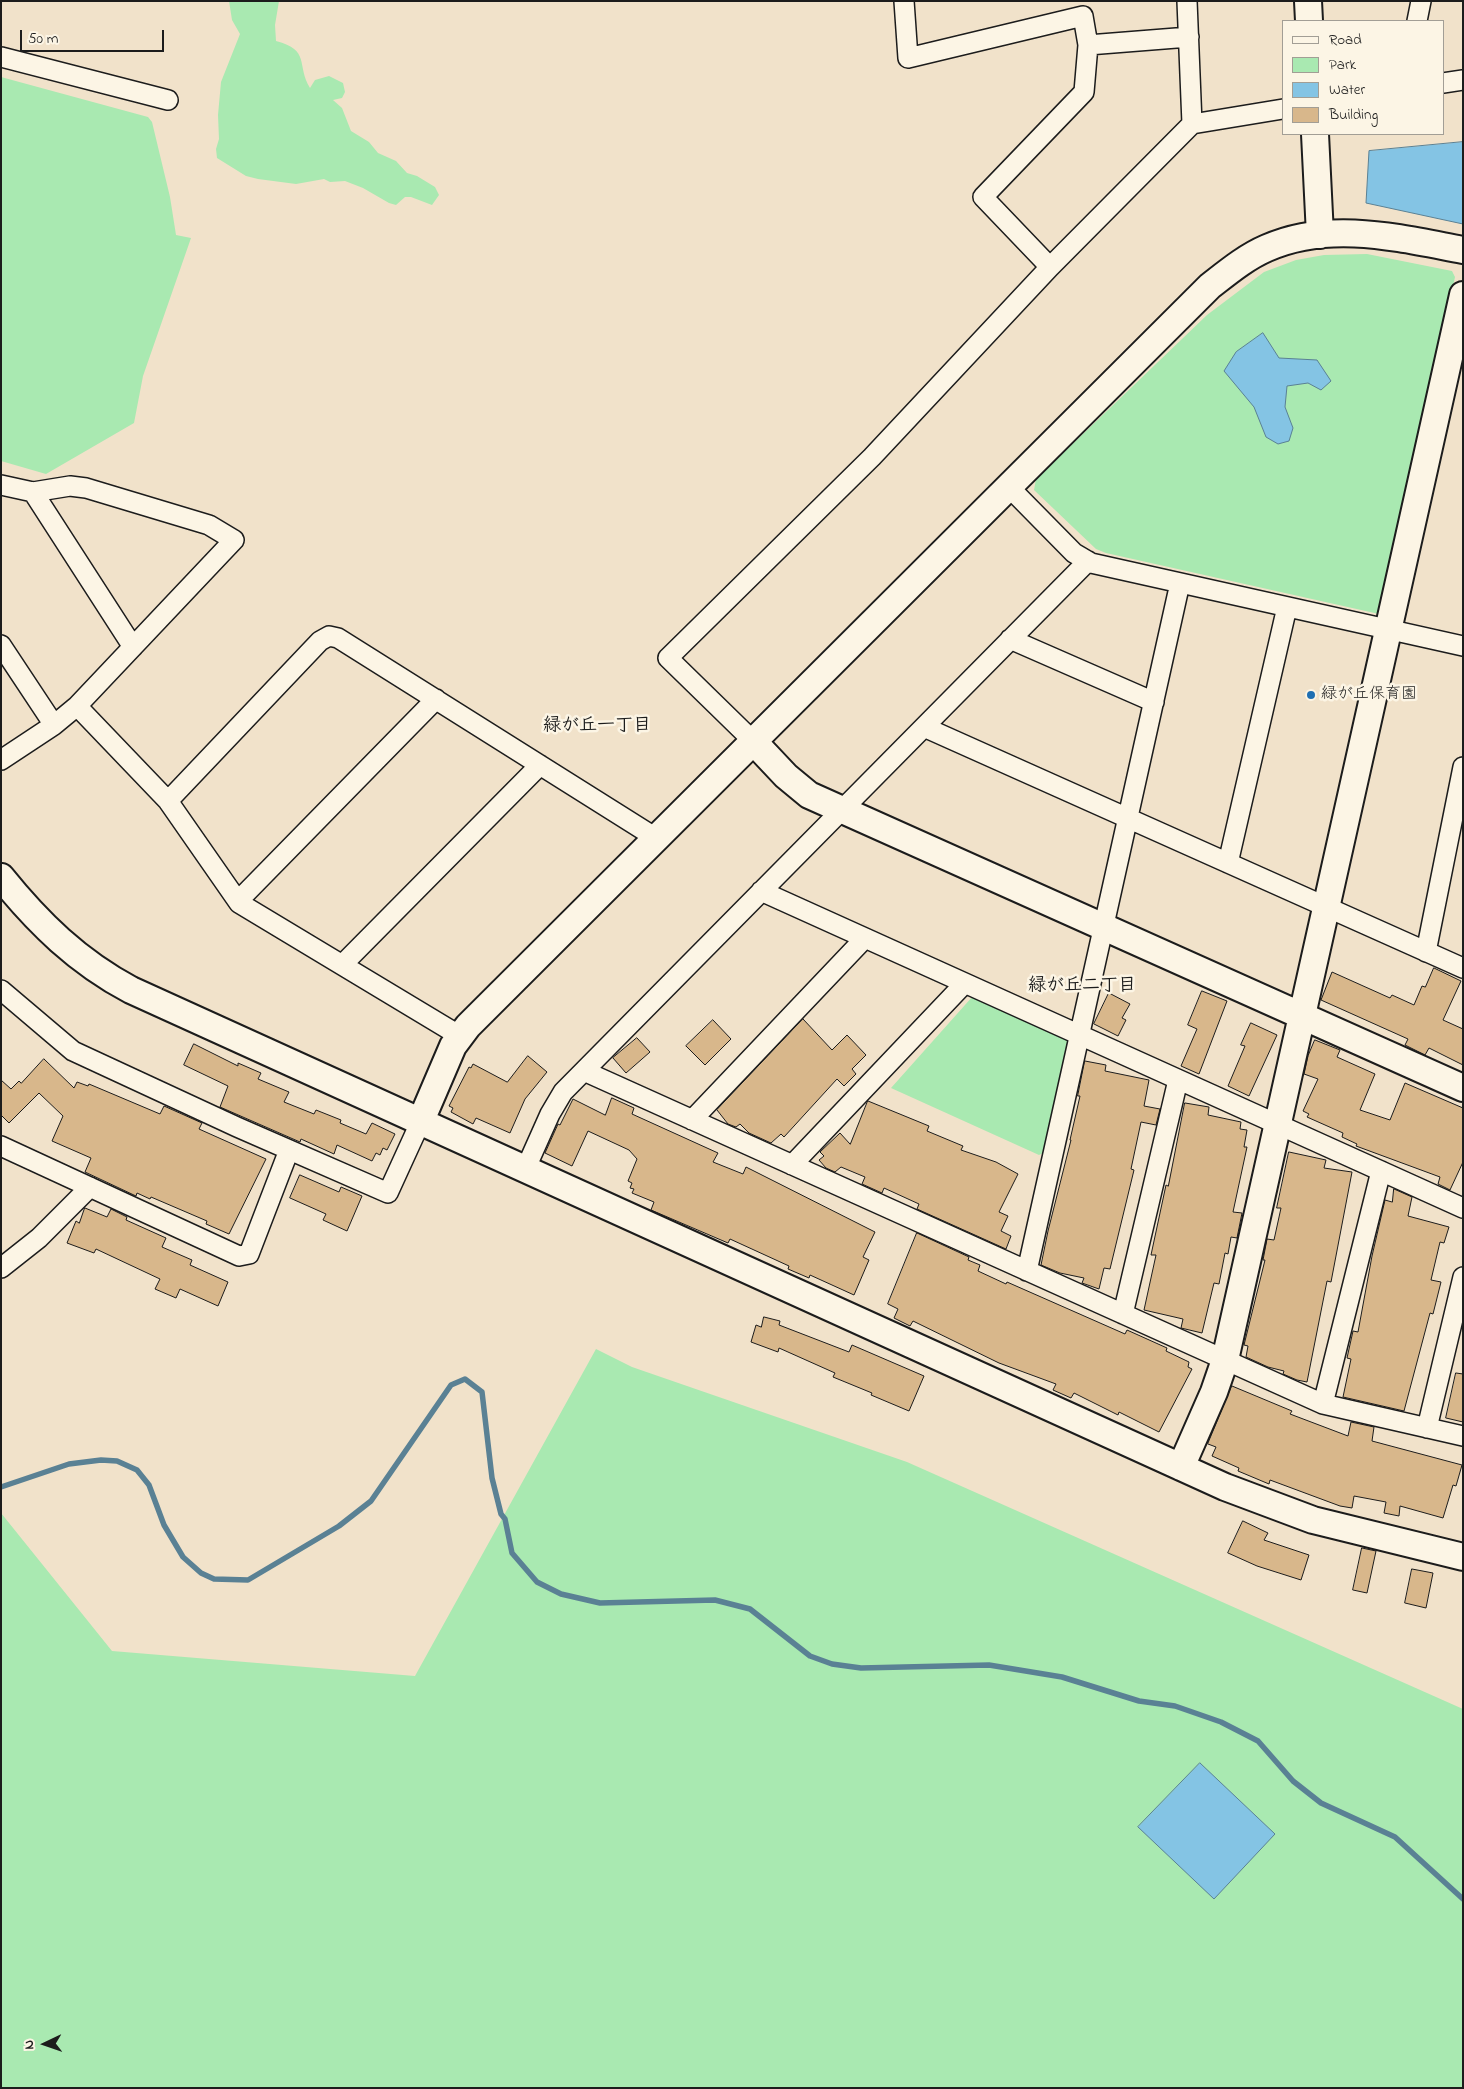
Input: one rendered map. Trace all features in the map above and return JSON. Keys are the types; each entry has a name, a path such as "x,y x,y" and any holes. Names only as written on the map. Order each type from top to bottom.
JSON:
{"street":[{"path":"904,1 908,58 1082,9 1088,45 1084,92 983,197 1050,266"},
{"path":"1187,1 1192,124"},
{"path":"1308,1 1309,20"},
{"path":"1417,20 1421,1"},
{"path":"1088,45 1189,37"},
{"path":"1,57 168,100"},
{"path":"1444,83 1463,80"},
{"path":"1282,109 1192,124 1050,266 872,457 668,658 786,776 809,796 842,809 1463,1088"},
{"path":"1315,135 1320,235"},
{"path":"1,990 73,1051 388,1193 449,1055 460,1036 1194,301 1239,264 1267,248 1296,239 1320,235 1371,234 1463,250"},
{"path":"1181,1467 1214,1392 1225,1360 1463,295"},
{"path":"1,485 33,492 70,486 86,488 209,525 234,540 76,706 54,725 1,760"},
{"path":"1008,486 1074,553 1088,561 1463,646"},
{"path":"33,492 133,647"},
{"path":"525,1170 555,1102 562,1092 1088,561"},
{"path":"1027,1271 1180,583"},
{"path":"1228,863 1287,607"},
{"path":"168,801 320,641 326,636 333,636 656,838"},
{"path":"1010,640 1154,702"},
{"path":"1,645 54,725"},
{"path":"238,901 436,699"},
{"path":"76,706 168,801 238,901 460,1036"},
{"path":"924,727 1463,968"},
{"path":"342,965 540,765"},
{"path":"1426,952 1463,767"},
{"path":"1,877 33,915 55,937 73,953 114,981 420,1123 1225,1487 1313,1520 1463,1556"},
{"path":"761,891 1463,1208"},
{"path":"692,1120 864,938"},
{"path":"792,1164 964,984"},
{"path":"584,1071 1323,1404 1463,1436"},
{"path":"1122,1314 1178,1080"},
{"path":"1,1146 239,1256 249,1254 289,1150"},
{"path":"1323,1404 1381,1171"},
{"path":"1,1268 39,1238 90,1187"},
{"path":"1427,1428 1463,1277"}],"green space":[{"path":"229,1 279,1 275,25 276,41 294,49 298,54 310,88 315,80 329,76 343,83 345,92 342,98 333,100 342,108 351,131 369,142 378,153 396,161 407,173 417,176 435,187 439,195 432,205 411,197 405,197 396,205 345,181 330,182 324,179 296,184 258,179 246,176 217,158 221,82 240,34 232,20"},
{"path":"1,77 148,117 152,122 170,197 176,235 191,238 143,376 134,423 46,474 1,461"},
{"path":"1367,254 1452,271 1455,277 1385,611 1379,614 1106,553 1096,549 1034,490 1036,479 1207,315 1264,272 1296,260 1324,255"},
{"path":"973,996 1069,1038 1047,1151 1039,1155 891,1088"},
{"path":"596,1349 632,1367 907,1462 1463,1709 1463,2088 1,2088 1,1513 112,1651 415,1676"}],"water":[{"path":"1463,142 1463,224 1366,203 1369,151"},
{"path":"1263,333 1279,358 1317,360 1331,381 1321,390 1308,383 1287,386 1285,407 1293,428 1289,441 1278,444 1266,437 1254,407 1224,371 1236,352"},
{"path":"1200,1763 1275,1834 1214,1899 1138,1827"}],"building":[{"path":"1434,968 1461,981 1443,1020 1463,1029 1463,1065 1429,1048 1425,1055 1405,1045 1408,1039 1321,1000 1332,972 1390,998 1392,995 1414,1005 1422,986 1425,987"},
{"path":"1202,991 1227,1001 1199,1074 1181,1066 1197,1029 1188,1025"},
{"path":"1109,993 1130,1004 1122,1018 1126,1020 1118,1036 1094,1024"},
{"path":"803,1019 832,1050 847,1035 866,1055 852,1069 856,1074 844,1086 837,1079 784,1137 781,1134 771,1143 749,1133 740,1124 736,1127 728,1124 717,1110"},
{"path":"713,1020 731,1039 705,1065 686,1046"},
{"path":"1251,1023 1277,1035 1249,1096 1228,1086 1245,1046 1241,1045"},
{"path":"637,1038 650,1052 626,1073 613,1058"},
{"path":"1315,1040 1340,1050 1337,1057 1375,1074 1360,1110 1390,1120 1405,1083 1463,1108 1463,1162 1450,1190 1438,1184 1440,1177 1356,1146 1357,1144 1342,1137 1343,1133 1307,1117 1309,1114 1303,1111 1318,1079 1304,1074 1308,1056"},
{"path":"194,1044 238,1066 238,1063 261,1073 258,1079 289,1092 284,1102 314,1114 316,1110 341,1120 340,1123 366,1134 372,1123 395,1134 387,1150 383,1148 380,1155 376,1153 372,1161 337,1145 334,1154 301,1139 300,1142 220,1107 228,1086 184,1065"},
{"path":"528,1056 547,1072 525,1099 510,1133 476,1118 473,1124 451,1112 453,1108 449,1106 469,1067 471,1068 473,1064 507,1082"},
{"path":"44,1059 74,1088 77,1082 88,1086 89,1084 160,1114 164,1106 202,1123 199,1129 266,1159 229,1234 206,1224 207,1221 151,1197 150,1199 137,1193 136,1196 85,1172 91,1158 52,1141 63,1116 39,1093 9,1123 1,1115 1,1080 11,1089 19,1081 21,1083"},
{"path":"1085,1061 1106,1065 1105,1071 1149,1080 1144,1106 1160,1109 1156,1125 1141,1122 1131,1169 1134,1170 1110,1269 1104,1268 1099,1289 1082,1283 1084,1278 1060,1273 1041,1265 1071,1140"},
{"path":"612,1098 634,1108 632,1114 718,1153 713,1162 743,1174 746,1167 875,1232 863,1257 869,1260 854,1295 810,1275 809,1278 788,1269 789,1266 730,1239 728,1243 651,1210 654,1202 632,1193 634,1189 630,1188 632,1183 628,1181 637,1159 629,1150 588,1131 572,1166 545,1153 558,1124 560,1125 573,1099 605,1115"},
{"path":"868,1101 929,1126 927,1131 963,1146 961,1150 996,1162 1018,1174 999,1212 1008,1216 1001,1231 1011,1236 1006,1249 917,1209 919,1204 884,1188 882,1193 862,1184 865,1177 841,1167 835,1172 826,1168 819,1160 824,1156 820,1152 840,1133 850,1144"},
{"path":"1185,1103 1209,1107 1208,1115 1241,1122 1240,1129 1247,1130 1244,1147 1247,1147 1233,1212 1242,1213 1237,1238 1231,1237 1228,1254 1225,1253 1219,1284 1214,1283 1202,1333 1181,1328 1183,1319 1144,1310 1156,1255 1151,1255 1166,1185 1168,1186"},
{"path":"1289,1152 1326,1160 1324,1168 1352,1172 1331,1282 1327,1281 1307,1382 1297,1380 1283,1374 1284,1371 1268,1367 1246,1357 1248,1346 1244,1345 1265,1260 1263,1260 1267,1239 1274,1240 1281,1208 1277,1208"},
{"path":"300,1175 339,1192 341,1187 362,1196 347,1231 323,1220 326,1214 290,1198"},
{"path":"1394,1189 1412,1197 1408,1216 1449,1227 1444,1243 1440,1242 1431,1280 1441,1282 1433,1314 1430,1313 1404,1411 1343,1397 1351,1359 1347,1358 1353,1331 1358,1332 1372,1256 1385,1200 1392,1202"},
{"path":"85,1208 107,1217 111,1209 127,1217 126,1220 166,1238 162,1247 192,1260 190,1265 228,1282 218,1306 180,1289 176,1298 155,1289 160,1279 96,1249 94,1253 67,1243 76,1221 79,1223"},
{"path":"917,1233 969,1257 968,1260 980,1265 978,1271 1125,1334 1127,1330 1167,1348 1166,1351 1189,1362 1188,1367 1192,1369 1159,1432 1119,1412 1118,1415 1074,1393 1071,1398 1053,1390 1056,1384 999,1363 913,1321 910,1326 894,1318 898,1309 888,1304"},
{"path":"764,1317 780,1321 779,1325 849,1352 852,1345 924,1376 909,1411 833,1377 835,1373 779,1348 778,1352 751,1342 756,1325 761,1327"},
{"path":"1456,1373 1463,1374 1463,1422 1446,1418"},
{"path":"1232,1386 1292,1411 1290,1414 1348,1436 1351,1422 1374,1427 1372,1441 1462,1465 1456,1486 1453,1485 1443,1518 1400,1506 1399,1516 1384,1513 1386,1502 1354,1496 1352,1508 1340,1506 1270,1480 1269,1484 1238,1471 1239,1468 1212,1456 1216,1447 1208,1444"},
{"path":"1243,1521 1268,1533 1264,1540 1309,1555 1301,1580 1257,1566 1228,1553"},
{"path":"1362,1548 1376,1551 1367,1593 1353,1590"},
{"path":"1412,1569 1433,1573 1426,1608 1405,1603"}],"waterway":[{"path":"1,1487 69,1464 101,1460 117,1461 137,1470 149,1485 164,1525 183,1557 201,1573 214,1579 248,1580 339,1526 371,1501 451,1385 465,1379 482,1392 492,1478 501,1514 505,1519 512,1553 537,1582 561,1594 600,1603 715,1600 750,1609 810,1656 832,1664 861,1668 989,1665 1062,1677 1139,1701 1175,1706 1221,1722 1258,1741 1293,1781 1321,1803 1395,1837 1463,1899"}],"place":[{"name":"緑が丘保育園","path":"1311,695"}],"district":[{"name":"緑が丘一丁目","path":"597,727"},
{"name":"緑が丘二丁目","path":"1082,987"}]}
